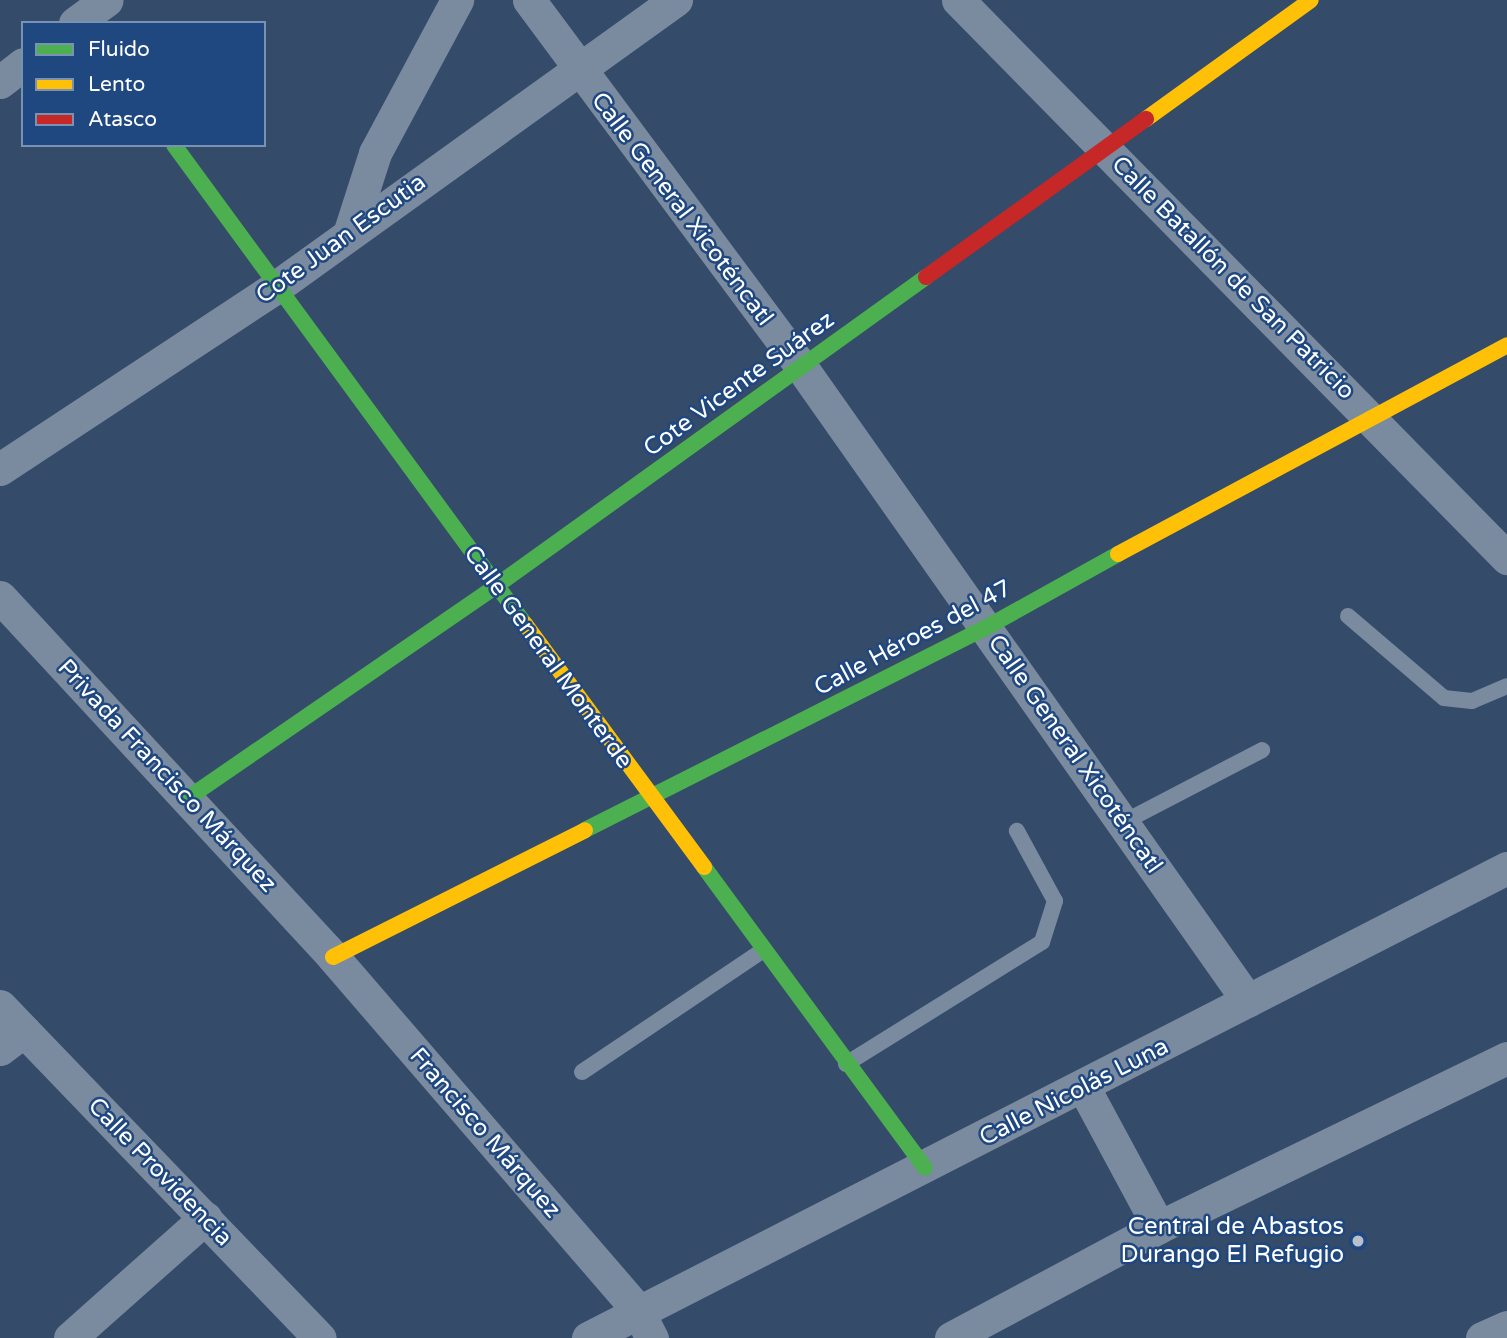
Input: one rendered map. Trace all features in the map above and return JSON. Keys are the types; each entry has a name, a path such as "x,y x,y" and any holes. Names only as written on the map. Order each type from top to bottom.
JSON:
{"street":[{"path":"76,16 107,0"},
{"path":"350,232 375,153 457,0"},
{"name":"Calle General Xicoténcatl","path":"529,0 578,70 802,368 1248,1001"},
{"name":"Cote Juan Escutia","path":"0,469 279,285 676,0"},
{"name":"Calle Batallón de San Patricio","path":"958,0 1507,558"},
{"name":"Cote Vicente Suárez","path":"188,798 496,586 1311,0"},
{"path":"0,82 21,66"},
{"name":"Calle General Monterde","path":"176,147 279,285 762,951 925,1168"},
{"name":"Calle Héroes del 47","path":"332,957 651,799 987,627 1368,415 1507,345"},
{"name":"Privada Francisco Márquez","path":"0,597 332,957"},
{"name":"Calle Nicolás Luna","path":"588,1338 637,1309 1084,1088 1507,868"},
{"name":"Francisco Márquez","path":"332,957 637,1309 652,1338"},
{"name":"Calle Providencia","path":"0,1006 12,1040 205,1218 320,1338"},
{"path":"951,1338 1159,1227 1507,1058"},
{"path":"1084,1088 1159,1227"},
{"path":"71,1338 205,1218"},
{"path":"1482,1338 1507,1327"}],"lane":[{"path":"1349,616 1444,698 1472,701 1507,685"},
{"path":"1122,823 1262,750"},
{"path":"846,1064 1042,942 1055,901 1017,831"},
{"path":"583,1072 762,951"}],"traffic: fast":[{"path":"175,147 525,624"},
{"path":"188,798 496,586 926,277"},
{"path":"585,830 987,627 1118,554"},
{"path":"704,867 925,1168"}],"traffic: slow":[{"path":"1146,119 1311,0"},
{"path":"1118,554 1507,345"},
{"path":"525,624 704,867"},
{"path":"333,957 585,830"}],"traffic: jam":[{"path":"926,277 1146,119"}],"place":[{"name":"Central de Abastos Durango El Refugio","path":"1358,1241"}]}
